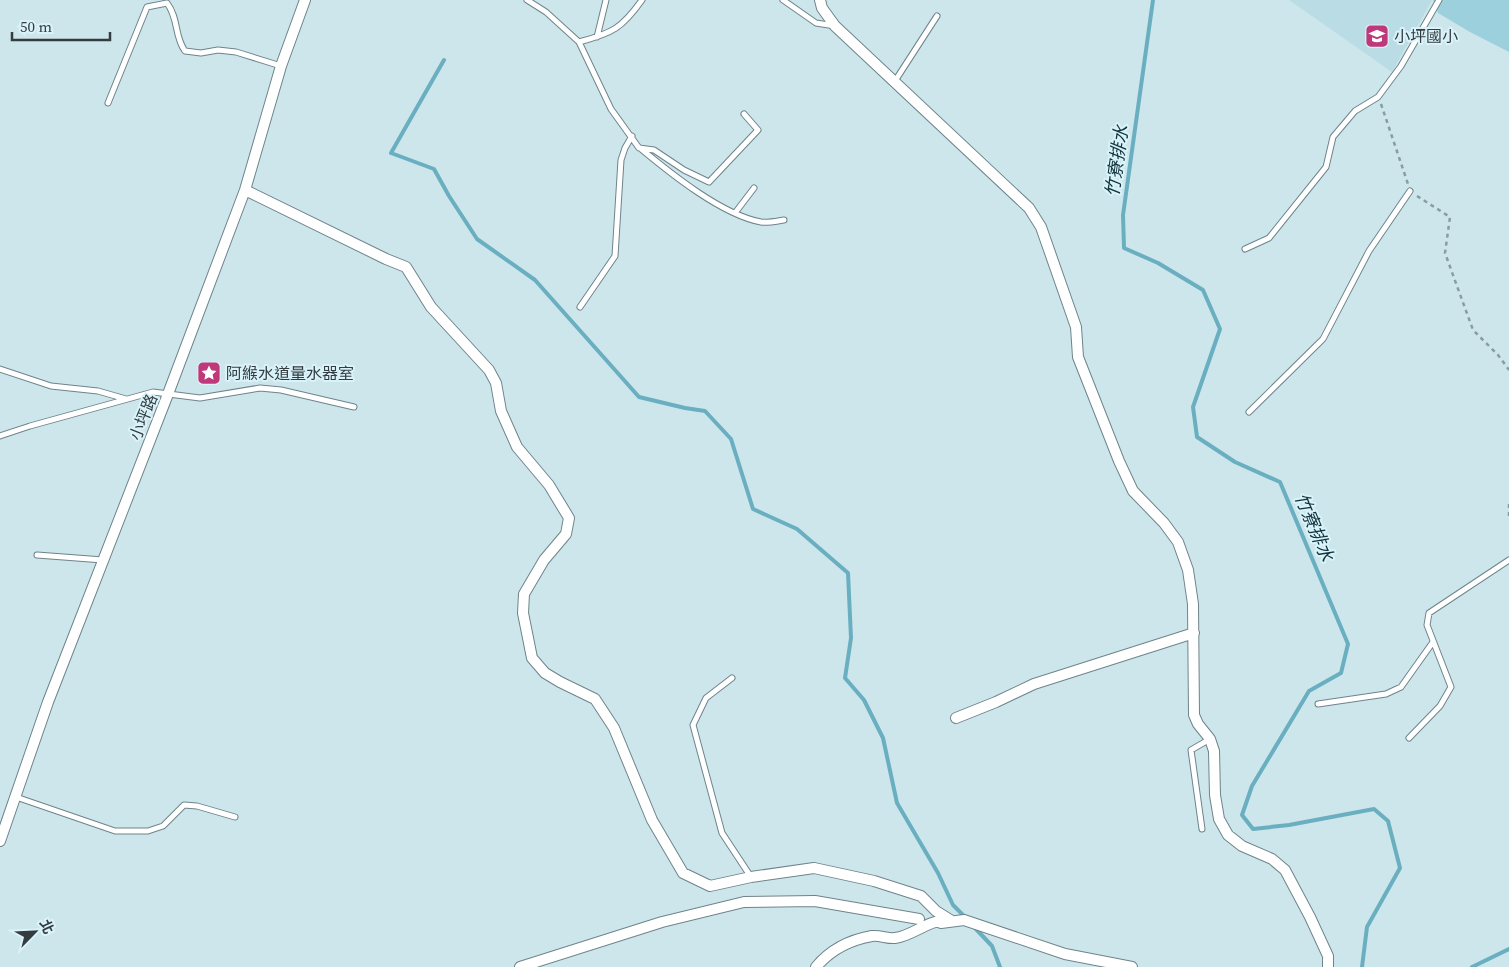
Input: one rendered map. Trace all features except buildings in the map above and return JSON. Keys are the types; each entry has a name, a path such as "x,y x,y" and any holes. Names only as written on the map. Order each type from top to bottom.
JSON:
{"street":[{"name":"小坪路","path":"0,842 48,702 245,190 281,66 305,0"},
{"path":"820,0 822,8 835,26 1029,208 1041,227 1076,327 1078,357 1119,461 1133,491 1164,523 1178,542 1188,570 1193,604 1194,715 1198,724 1210,739 1214,751 1215,796 1219,819 1228,835 1242,846 1272,859 1285,870 1328,956 1328,967"},
{"path":"245,190 406,267 432,306 489,370 496,383 501,411 517,446 549,485 570,518 566,534 544,560 524,594 523,613 532,658 545,673 595,699 614,728 652,820 683,873 710,886 751,877 814,868 874,880 921,896 946,922"},
{"path":"956,718 1034,684 1194,633"},
{"path":"520,967 662,922 744,902 815,901 920,919"},
{"path":"816,967 827,954 844,944 874,936 896,938 921,929 938,920 946,922 964,920 1065,954 1132,967"}],"lane":[{"path":"528,0 546,12 579,42 611,109 639,148 706,196 735,213 762,222 784,220"},
{"path":"597,37 606,0"},
{"path":"579,42 597,37 619,27 642,0"},
{"path":"783,0 816,23 835,26"},
{"path":"1245,249 1269,238 1326,167 1332,137 1355,110 1378,96 1401,66 1439,0"},
{"path":"108,103 147,7 167,3 174,12 181,45 185,51 200,53 218,50 236,52 281,66"},
{"path":"895,81 937,16"},
{"path":"639,148 654,150 684,170 709,182 758,130 744,114"},
{"path":"580,307 615,256 621,160 632,136"},
{"path":"735,213 754,188"},
{"path":"1249,412 1322,339 1368,251 1410,191"},
{"path":"0,368 51,386 98,391 126,399"},
{"path":"0,436 153,392 200,398 260,388 281,390 354,407"},
{"path":"37,555 104,560"},
{"path":"1409,738 1440,706 1451,687 1427,626 1429,613 1509,560"},
{"path":"1318,704 1386,694 1401,687 1433,642"},
{"path":"732,678 706,698 693,725 722,833 751,877"},
{"path":"1202,829 1191,750 1210,739"},
{"path":"16,797 115,831 148,831 163,826 184,805 197,806 235,817"}],"path":[{"path":"1378,96 1410,191 1450,217 1445,253 1473,330 1498,355 1509,370"},
{"path":"1509,504 1509,520"}],"shaded area":[{"name":"小坪國小","path":"1289,0 1432,0 1392,72"},
{"path":"1433,0 1509,0 1509,52 1438,13"}],"waterway":[{"name":"竹寮排水","path":"1153,0 1123,215 1124,248 1158,263 1203,290 1220,329 1193,407 1197,437 1235,462 1280,482 1348,644 1341,673 1309,691 1252,786 1242,815 1253,829 1289,825 1374,809 1388,821 1400,868 1367,927 1362,967"},
{"path":"444,60 391,153 434,169 477,239 535,280 639,397 705,411 731,439 753,509 797,529 848,573 851,638 845,678 864,700 883,738 897,803 938,873 953,905 966,918"},
{"path":"974,927 992,946 1000,967"},
{"name":"竹寮排水","path":"1472,967 1509,949"}],"place":[{"name":"小坪國小","path":"1377,36"},
{"name":"阿緱水道量水器室","path":"209,373"}]}
